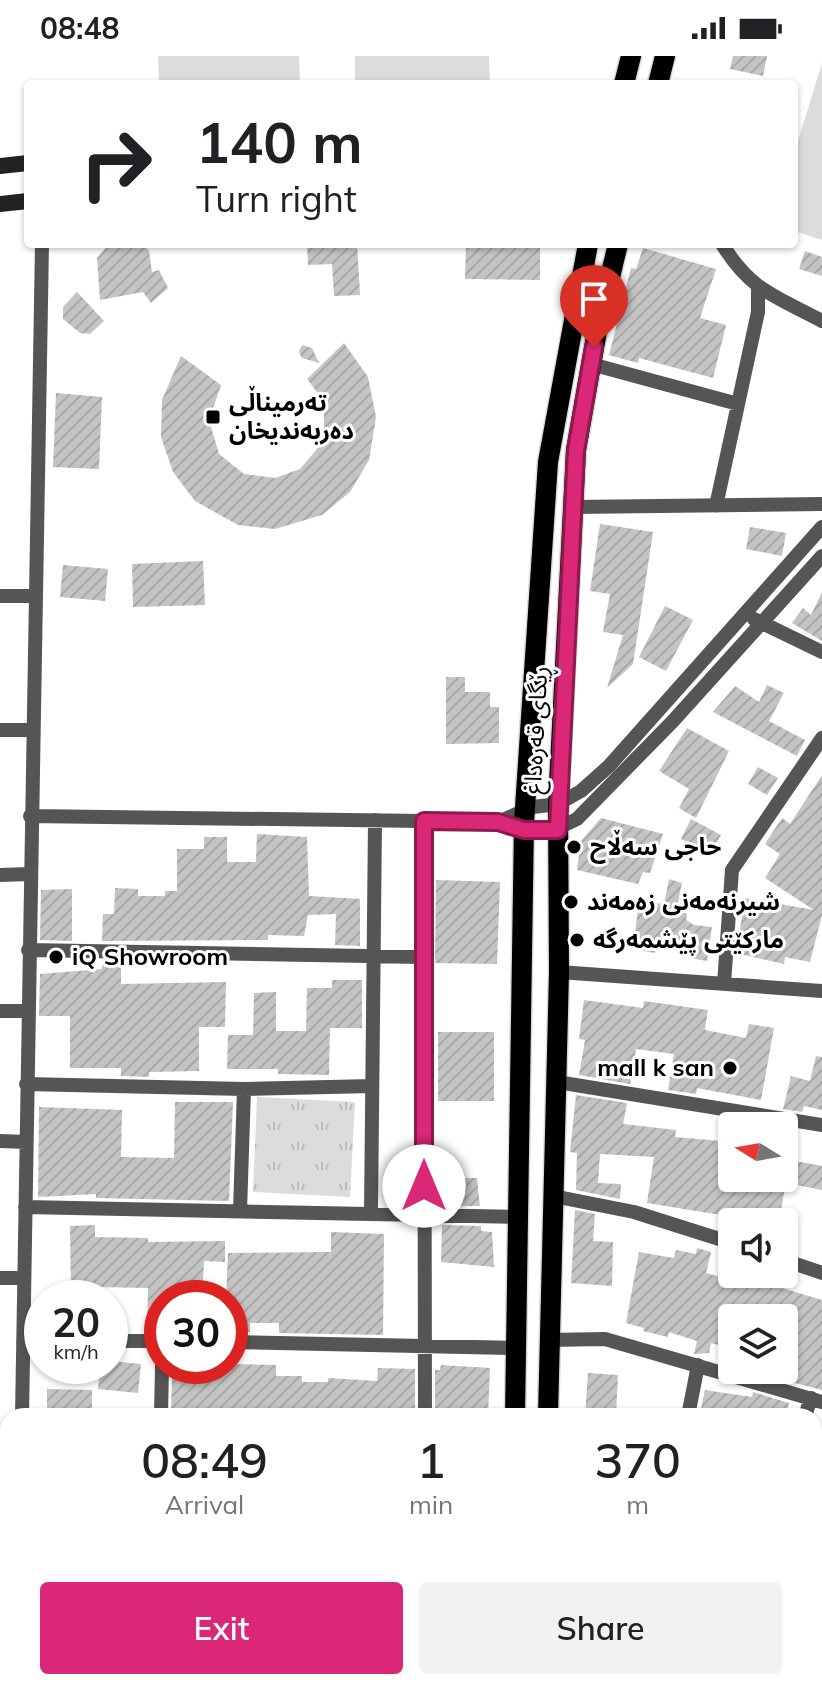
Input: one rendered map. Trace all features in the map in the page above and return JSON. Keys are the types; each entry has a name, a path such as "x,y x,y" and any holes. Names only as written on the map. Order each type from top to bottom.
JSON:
{"main road":[{"path":"625,80 631,56"},
{"path":"659,80 665,56"},
{"name":"ڕێگای قەرەداغ","path":"515,1408 525,820 548,462 587,248"},
{"name":"ڕێگای قەرەداغ","path":"548,1408 559,972 558,804 576,450 591,364 617,248"}],"street":[{"path":"0,166 24,163"},
{"path":"0,204 24,201"},
{"path":"22,1408 42,248"},
{"path":"724,248 740,273 758,287 822,321"},
{"path":"716,506 758,312 758,287"},
{"path":"591,364 738,404"},
{"path":"574,507 822,504"},
{"path":"525,820 581,791 609,766 822,527"},
{"path":"30,816 525,820 558,830 577,819 620,776 822,556"},
{"path":"0,596 35,596"},
{"path":"743,614 822,652"},
{"path":"0,730 32,730"},
{"path":"724,984 732,870 822,738"},
{"path":"371,1213 375,820"},
{"path":"424,821 425,1408"},
{"path":"0,875 29,874"},
{"path":"28,950 423,957"},
{"path":"559,972 822,991"},
{"path":"0,1011 27,1011"},
{"path":"557,1082 822,1125"},
{"path":"26,1084 244,1089 372,1086"},
{"path":"240,1211 244,1089"},
{"path":"0,1141 26,1142"},
{"path":"553,1196 634,1212 718,1239"},
{"path":"25,1207 518,1217"},
{"path":"798,1265 822,1273"},
{"path":"0,1278 24,1278"},
{"path":"549,1340 605,1339 816,1400"},
{"path":"248,1342 516,1348"},
{"path":"690,1408 698,1365"},
{"path":"161,1408 162,1384"}],"green space":[{"path":"158,56 299,56 300,80 159,80"},
{"path":"355,56 489,56 490,80 355,80"},
{"path":"822,63 822,240 798,232 798,141"},
{"path":"257,1097 355,1102 350,1197 253,1192"}],"building":[{"path":"733,56 767,56 763,76 730,69"},
{"path":"106,248 146,248 152,272 159,270 168,288 151,303 143,292 100,300 97,258"},
{"path":"307,248 357,248 360,295 334,296 332,264 308,265"},
{"path":"466,248 540,248 540,280 465,279"},
{"path":"643,248 716,269 700,318 726,325 713,378 639,358 638,363 609,355 631,268 636,269"},
{"path":"805,251 822,257 822,276 799,269"},
{"path":"77,292 104,321 90,334 80,333 63,319 63,307"},
{"path":"344,343 368,377 376,417 369,460 350,492 322,515 275,529 238,525 195,501 173,472 161,437 162,400 181,356 221,385 209,420 219,454 244,474 275,478 300,469 317,449 324,428 324,412 317,392 307,379"},
{"path":"302,345 312,348 319,363 302,358 299,352"},
{"path":"56,393 102,397 99,469 53,467"},
{"path":"600,524 653,532 633,664 607,688 623,635 603,632 610,594 590,591"},
{"path":"750,527 786,533 782,556 746,549"},
{"path":"203,561 205,605 133,607 132,564"},
{"path":"63,565 108,569 105,601 60,597"},
{"path":"822,592 822,641 792,623 803,608 811,615"},
{"path":"665,606 693,620 666,671 639,657"},
{"path":"446,677 465,677 465,692 490,692 490,707 499,707 499,743 446,744"},
{"path":"767,685 784,693 769,721 805,740 797,756 713,712 735,686 759,702"},
{"path":"687,728 729,751 696,818 679,808 689,789 659,771"},
{"path":"758,767 778,778 767,795 748,784"},
{"path":"822,775 822,915 810,962 785,957 784,964 736,953 745,898 814,910 765,878 780,854 765,844 782,818 790,824"},
{"path":"601,818 663,834 650,873 643,872 638,884 577,870 581,841"},
{"path":"691,819 721,835 710,854 681,839"},
{"path":"257,834 307,837 309,896 360,899 360,946 335,945 336,914 308,915 304,936 268,935 268,940 102,941 103,914 114,914 115,888 138,889 138,896 165,896 165,891 177,891 177,849 204,849 204,837 227,837 227,862 256,862"},
{"path":"669,879 682,883 676,911 687,913 686,920 694,925 712,927 707,961 690,958 691,948 657,942 655,953 633,949 639,901 664,904"},
{"path":"436,880 500,882 497,964 435,963"},
{"path":"72,889 72,941 40,940 41,890"},
{"path":"102,961 121,962 121,984 226,982 225,1027 199,1027 199,1071 149,1072 149,1077 121,1076 121,1068 70,1068 70,1016 39,1016 40,974 102,969"},
{"path":"332,980 362,980 362,1028 330,1028 329,1075 278,1074 278,1069 227,1069 228,1035 253,1035 254,993 276,992 276,1031 306,1031 307,988 332,988"},
{"path":"584,1000 643,1008 644,1001 708,1010 705,1030 746,1038 749,1024 774,1028 761,1100 697,1088 696,1094 668,1090 674,1054 636,1049 630,1084 579,1075 585,1040 579,1039"},
{"path":"438,1032 494,1032 494,1101 438,1101"},
{"path":"816,1056 822,1057 822,1110 804,1106 802,1112 783,1109 791,1076 810,1081"},
{"path":"576,1095 627,1103 623,1124 676,1130 675,1137 718,1141 718,1192 784,1192 781,1208 718,1208 718,1215 647,1203 654,1157 600,1154 598,1183 621,1184 620,1199 576,1190 577,1153 570,1152"},
{"path":"175,1102 233,1102 229,1201 96,1198 96,1194 38,1197 39,1107 122,1110 121,1157 174,1158"},
{"path":"798,1162 822,1166 822,1190 798,1185"},
{"path":"447,1178 477,1178 480,1206 444,1206"},
{"path":"575,1210 595,1214 593,1241 613,1242 612,1286 571,1283"},
{"path":"95,1225 95,1237 148,1238 148,1242 225,1241 225,1262 204,1261 203,1280 144,1280 144,1288 128,1288 128,1280 71,1280 70,1226"},
{"path":"442,1225 481,1226 481,1231 492,1232 494,1267 441,1262"},
{"path":"331,1232 384,1234 383,1335 279,1333 279,1323 250,1323 248,1332 248,1280 227,1280 228,1253 331,1252"},
{"path":"697,1248 711,1252 706,1273 718,1276 718,1288 782,1288 822,1300 822,1390 798,1384 798,1304 718,1304 718,1345 711,1343 709,1353 694,1354 697,1341 669,1332 668,1337 643,1331 644,1328 626,1323 639,1252 674,1258 676,1250 696,1254"},
{"path":"128,1363 141,1364 138,1393 98,1389 98,1384 128,1384"},
{"path":"248,1364 276,1365 276,1376 302,1376 302,1382 328,1382 328,1378 377,1381 378,1368 415,1369 415,1408 171,1408 172,1384 248,1384"},
{"path":"441,1365 490,1368 488,1408 435,1408 435,1370 440,1370"},
{"path":"588,1373 618,1375 616,1408 586,1408"},
{"path":"47,1389 92,1390 92,1408 47,1408"},
{"path":"705,1390 752,1397 753,1392 789,1403 788,1408 701,1408"}],"place":[{"name":"تەرمیناڵی دەربەندیخان","path":"213,417"},
{"name":"حاجی سەڵاح","path":"574,847"},
{"name":"شیرنەمەنی زەمەند","path":"571,902"},
{"name":"مارکێتی پێشمەرگە","path":"577,940"},
{"name":"iQ Showroom","path":"56,957"},
{"name":"mall k san","path":"730,1068"}],"route":[{"path":"424,1186 424,821 498,822 524,830 558,830 576,450 594,347"}]}
